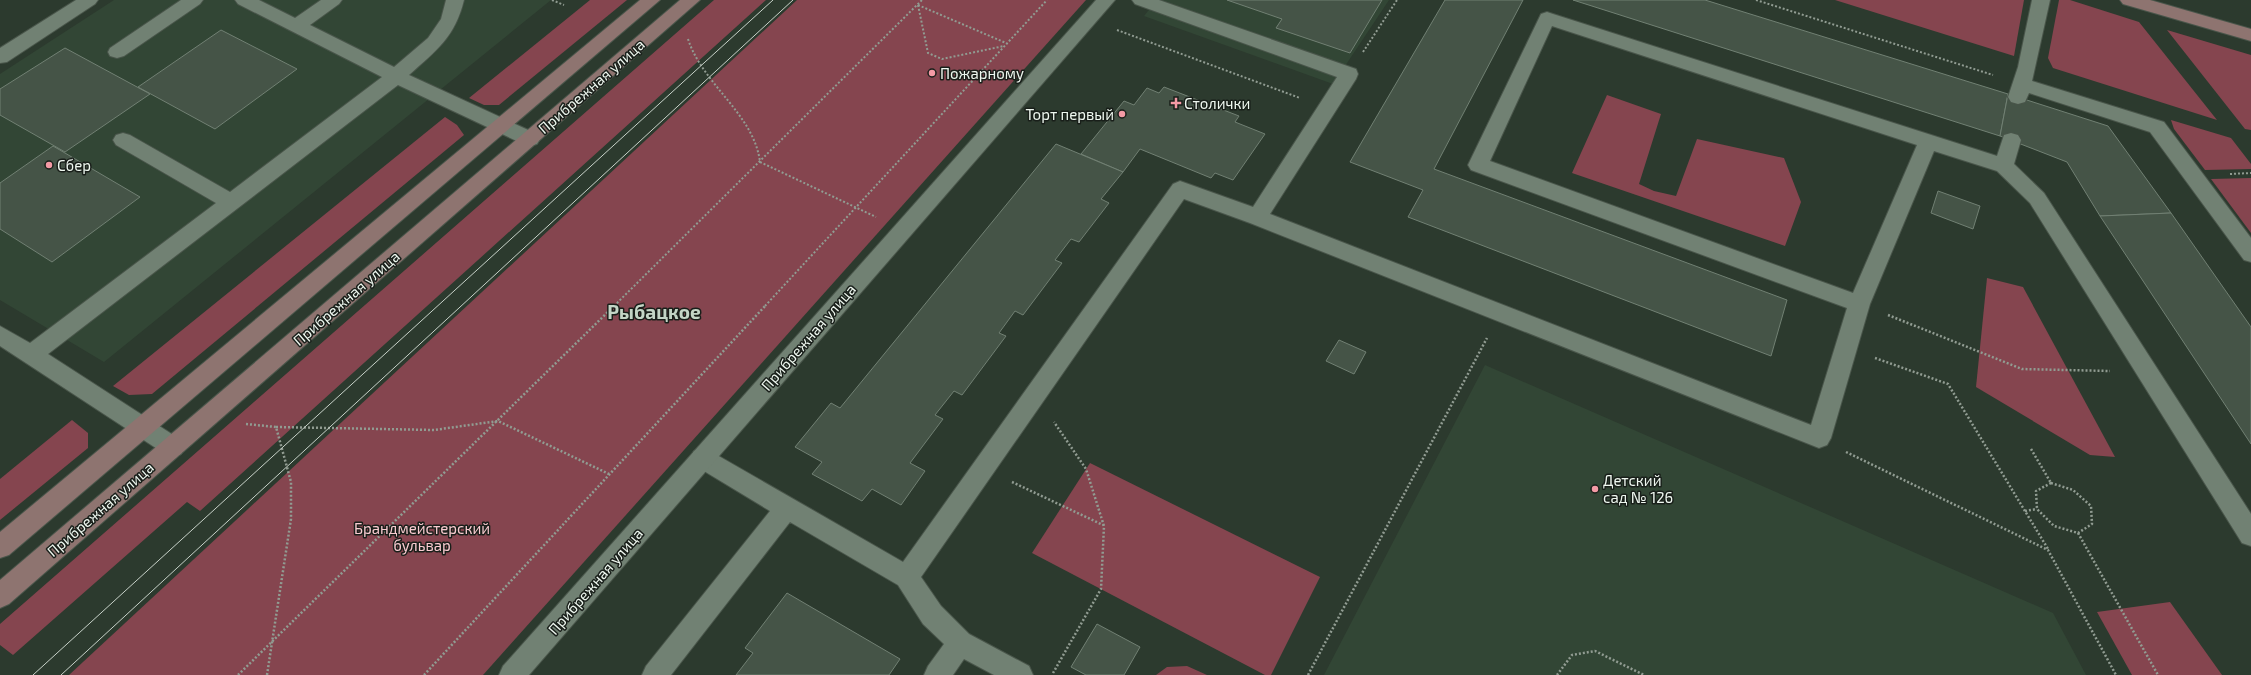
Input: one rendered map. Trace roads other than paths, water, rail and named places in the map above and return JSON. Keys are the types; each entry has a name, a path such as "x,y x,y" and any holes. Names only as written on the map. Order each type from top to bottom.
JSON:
{"street":[{"path":"0,57 89,0"},
{"path":"118,52 194,0"},
{"path":"244,0 396,76 530,139"},
{"path":"297,26 333,0"},
{"path":"31,355 396,76 434,42 450,20 455,0"},
{"name":"Прибрежная улица","path":"0,547 651,0"},
{"name":"Прибрежная улица","path":"0,596 691,0"},
{"name":"Прибрежная улица","path":"512,675 902,230 1106,0"},
{"path":"1141,0 1349,74 1257,217"},
{"path":"2041,0 2027,67 2019,90 2157,127 2251,254"},
{"path":"2129,0 2251,35"},
{"path":"1860,304 1478,165 1547,18 2004,166 2037,198 2146,372 2251,535"},
{"path":"124,140 231,202"},
{"path":"2004,166 2011,140"},
{"path":"907,577 1180,189 1257,217 1819,438 1860,304 1928,142"},
{"path":"0,335 173,447"},
{"path":"702,458 907,577 932,615 960,643 1020,675"},
{"path":"655,675 787,508"},
{"path":"937,675 960,643"}],"tram line":[{"path":"33,675 773,0"},
{"path":"61,675 793,0"}],"place":[{"name":"Пожарному","path":"932,73"},
{"name":"Столички","path":"1176,103"},
{"name":"Торт первый","path":"1122,114"},
{"name":"Сбер","path":"49,165"},
{"name":"Детский сад № 126","path":"1595,489"}],"district":[{"name":"Рыбацкое","path":"654,311"}],"park label":[{"name":"Брандмейстерский бульвар","path":"422,536"}]}
